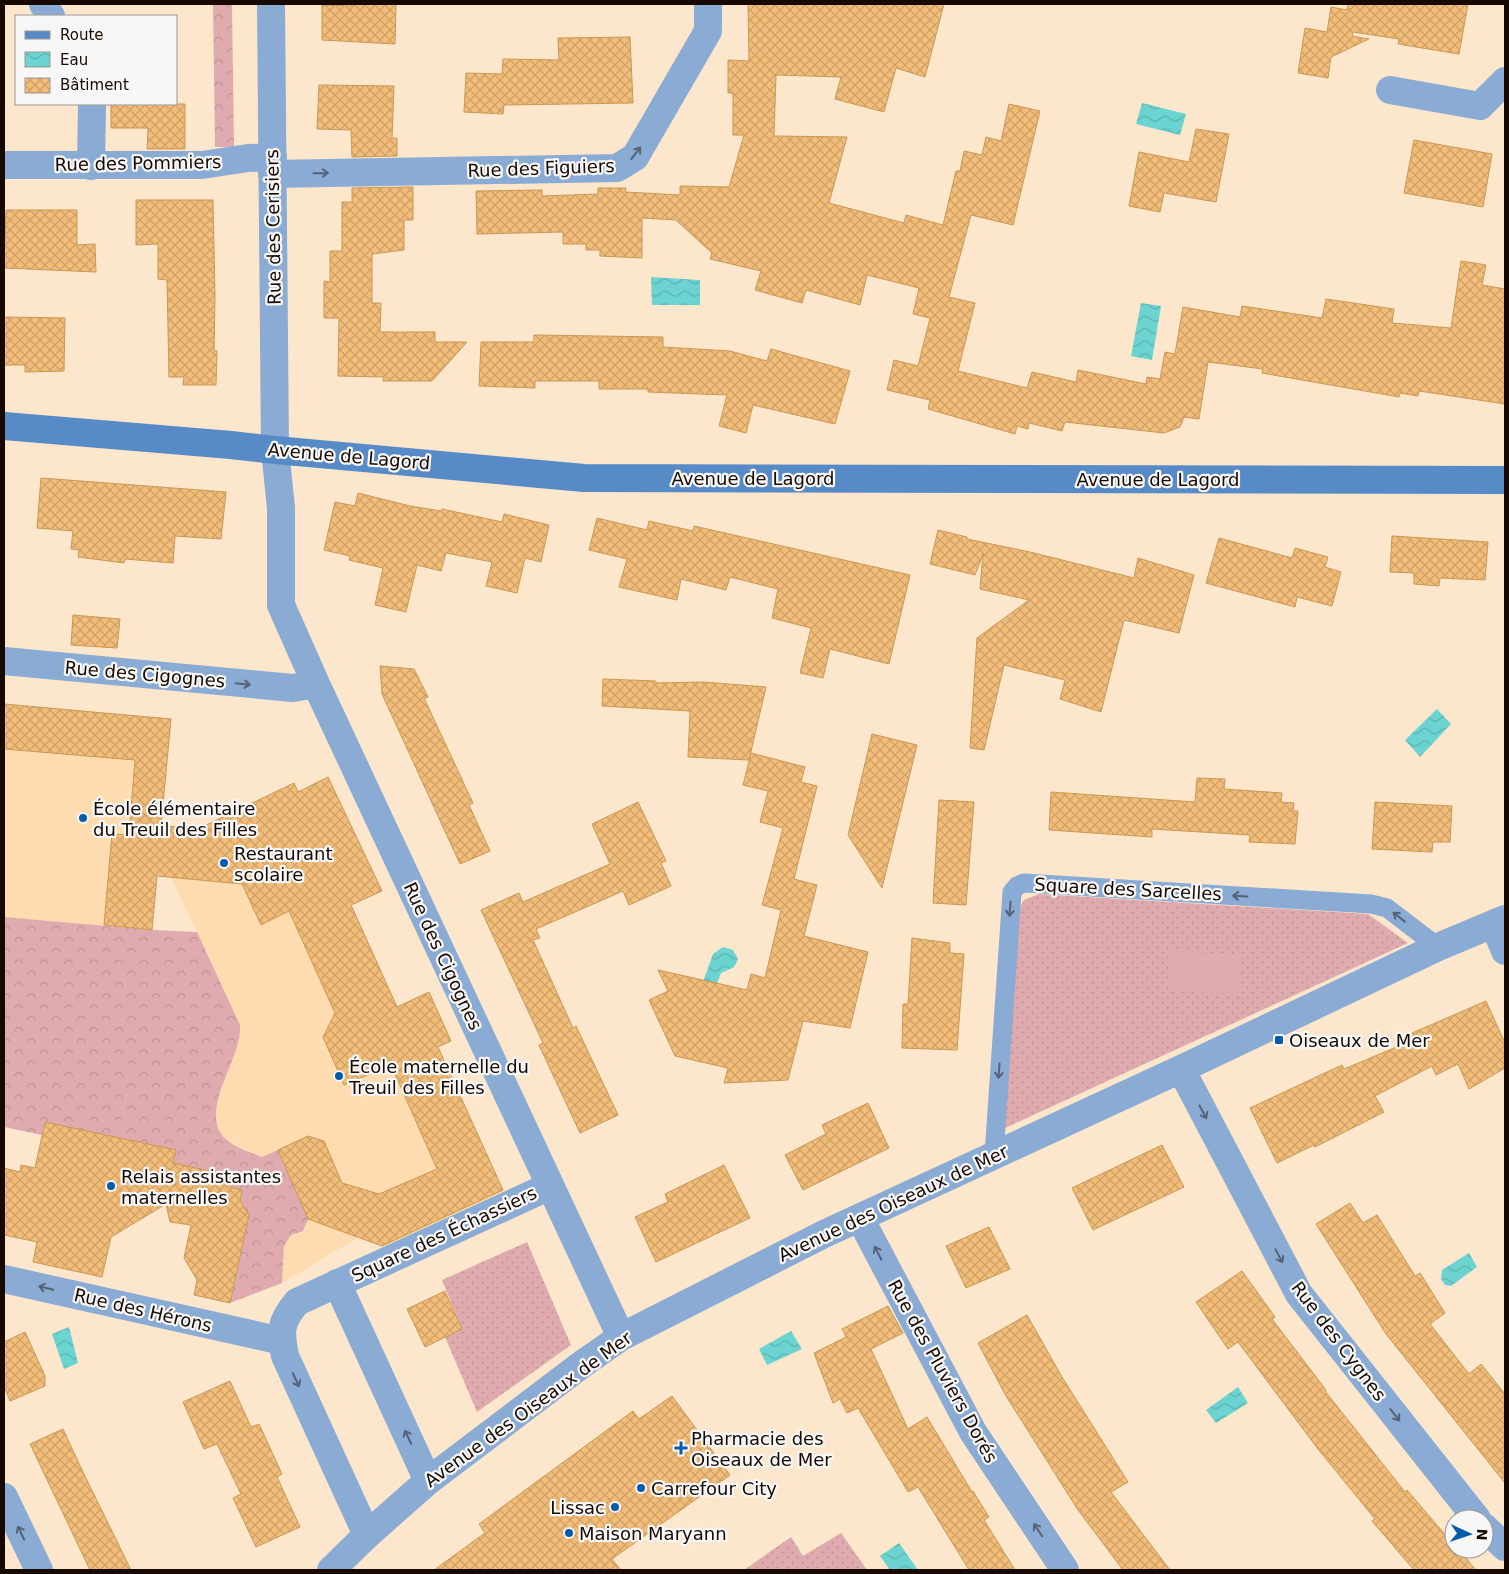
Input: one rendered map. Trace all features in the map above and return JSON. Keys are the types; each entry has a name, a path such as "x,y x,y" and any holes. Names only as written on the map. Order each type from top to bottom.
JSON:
{"street":[{"path":"43,4 50,15"},
{"name":"Rue des Cerisiers","path":"271,4 275,450"},
{"name":"Rue des Figuiers","path":"273,166 617,168 635,157 708,31 708,4"},
{"path":"1390,90 1480,106 1505,81"},
{"path":"91,166 92,105"},
{"name":"Rue des Pommiers","path":"4,165 202,165 248,158 273,166"},
{"path":"4,426 4,436"},
{"name":"Avenue de Lagord","path":"4,426 584,478 1505,480"},
{"name":"Rue des Cigognes","path":"275,450 281,508 281,605 316,684 621,1337"},
{"name":"Rue des Cigognes","path":"4,660 293,688 316,684"},
{"path":"1499,921 1505,951"},
{"name":"Avenue des Oiseaux de Mer","path":"331,1570 428,1481 621,1337 860,1218 1438,947 1499,921"},
{"name":"Rue des Cygnes","path":"1181,1069 1299,1294 1469,1509"},
{"name":"Square des Échassiers","path":"227,1329 297,1302 550,1186"},
{"name":"Rue des Pluviers Dorés","path":"860,1218 973,1432 1065,1570"},
{"name":"Rue des Hérons","path":"4,1278 282,1341"},
{"name":"Square des Échassiers","path":"337,1283 428,1481"},
{"path":"297,1302 286,1315 282,1328 285,1356 367,1535"},
{"path":"4,1497 39,1570"},
{"path":"1494,1537 1505,1548"}],"lane":[{"name":"Square des Sarcelles","path":"994,1155 1012,892 1017,886 1024,883 1371,904 1388,908 1438,947"}],"shaded area":[{"name":"École élémentaire du Treuil des Filles","path":"4,704 171,719 152,930 4,917"},
{"name":"École maternelle du Treuil des Filles","path":"328,777 382,891 351,905 397,1006 429,992 451,1041 438,1047 504,1192 384,1246 359,1237 282,1283 284,1246 291,1235 262,1157 228,1141 220,1133 215,1119 216,1106 239,1040 237,1018 171,877 173,826 200,828 294,783 298,792"}],"green space":[{"path":"213,4 232,4 234,147 215,147"},
{"path":"1039,894 1368,914 1408,943 1003,1129 1019,909 1024,900"},
{"path":"4,917 197,932 240,1025 235,1054 218,1101 216,1115 218,1129 231,1143 262,1157 278,1150 308,1219 303,1231 291,1235 284,1246 282,1283 230,1303 249,1215 240,1201 242,1190 231,1187 223,1174 173,1163 45,1123 42,1135 4,1127"},
{"path":"1172,951 1241,955 1240,994 1170,991"},
{"path":"527,1242 571,1345 477,1412 445,1337 462,1329 442,1280"},
{"path":"841,1533 867,1570 744,1570 791,1537 803,1556"}],"water":[{"path":"1142,103 1186,114 1180,135 1136,124"},
{"path":"651,277 700,280 700,305 652,305"},
{"path":"1141,303 1161,306 1152,360 1131,356"},
{"path":"1437,709 1451,724 1420,757 1405,740"},
{"path":"723,947 733,950 738,959 734,967 721,973 715,989 697,999 713,954"},
{"path":"1469,1253 1477,1267 1451,1286 1445,1285 1441,1279 1442,1270"},
{"path":"69,1327 78,1363 64,1369 52,1334"},
{"path":"791,1331 802,1349 767,1365 759,1349"},
{"path":"1238,1387 1248,1403 1216,1423 1206,1410"},
{"path":"899,1543 918,1570 890,1570 880,1556"}],"building":[{"path":"352,4 396,4 395,44 322,40 322,5 352,6"},
{"path":"748,4 944,4 925,77 896,68 884,112 835,99 841,77 776,75 774,136 847,137 829,203 904,223 906,215 943,225 956,171 960,171 964,151 982,155 986,137 1001,141 1009,104 1040,111 1013,225 971,215 949,297 975,303 958,371 1027,388 1032,372 1076,382 1078,370 1146,384 1147,377 1160,379 1165,352 1175,354 1183,307 1240,317 1242,306 1322,318 1326,299 1394,309 1392,323 1451,328 1461,261 1486,265 1482,285 1505,289 1505,404 1419,391 1418,396 1400,393 1399,397 1262,373 1263,369 1208,362 1199,419 1184,417 1180,427 1164,433 1065,422 1062,431 1029,423 1028,429 1017,426 1015,434 928,409 930,400 887,390 894,360 918,366 930,318 913,314 919,288 867,275 860,305 806,290 802,303 755,290 761,271 710,259 712,253 676,220 642,218 642,258 600,256 600,250 586,250 586,244 563,244 563,232 477,234 476,191 542,190 542,196 598,194 598,188 626,188 625,192 680,195 680,186 729,187 744,135 733,135 733,93 728,93 728,60 749,61"},
{"path":"1348,4 1468,4 1459,54 1398,44 1399,39 1353,32 1352,36 1369,39 1331,57 1328,78 1298,73 1305,28 1327,32 1331,7 1347,10"},
{"path":"630,37 633,103 504,105 503,114 464,112 466,73 502,74 503,59 559,60 558,38"},
{"path":"319,85 394,86 392,138 397,138 397,156 352,157 351,130 317,129"},
{"path":"185,104 185,149 147,149 148,128 111,128 111,105"},
{"path":"1196,129 1229,134 1216,202 1164,193 1160,212 1129,206 1139,152 1189,162"},
{"path":"1414,140 1492,154 1483,207 1404,193"},
{"path":"413,187 413,220 404,220 404,250 372,254 372,303 381,303 380,332 435,332 435,342 467,342 432,381 383,381 384,377 338,376 339,318 324,318 324,281 330,282 330,251 342,251 342,202 352,202 352,188"},
{"path":"136,200 213,200 214,351 217,351 216,385 183,385 184,377 169,377 167,280 158,279 158,244 136,245"},
{"path":"6,210 77,210 77,245 95,244 96,272 4,268"},
{"path":"4,317 65,318 64,371 25,372 25,365 4,365"},
{"path":"534,335 663,337 663,347 730,351 767,361 771,349 850,371 835,424 753,405 746,433 719,426 727,395 648,392 648,389 599,389 599,381 535,381 535,388 479,386 481,342 534,342"},
{"path":"41,478 226,492 221,539 175,536 173,563 125,559 124,563 78,557 79,550 71,549 73,531 37,528"},
{"path":"358,493 410,506 441,511 442,509 502,522 504,514 549,525 541,562 525,558 517,593 486,586 492,562 446,553 441,571 417,565 406,612 375,605 383,568 349,560 350,556 324,550 335,502 355,506"},
{"path":"597,518 647,530 649,521 693,531 694,526 910,575 889,664 830,649 823,678 800,673 811,628 772,618 778,589 730,577 726,590 681,579 677,600 619,587 627,559 589,550"},
{"path":"938,530 967,537 967,539 1030,552 1134,578 1138,558 1194,575 1179,633 1124,620 1101,712 1060,699 1065,680 1004,665 984,750 970,748 977,638 1029,600 980,589 983,554 975,575 930,564"},
{"path":"1392,536 1488,542 1485,580 1440,578 1439,586 1414,584 1414,573 1390,572"},
{"path":"1219,538 1292,558 1295,548 1328,557 1325,567 1341,572 1332,606 1297,597 1295,607 1206,583"},
{"path":"73,615 120,619 117,648 71,645"},
{"path":"380,666 414,669 428,697 424,698 473,803 469,805 490,851 460,864 382,694"},
{"path":"603,679 656,681 656,683 703,682 766,687 749,760 688,757 690,711 602,706"},
{"path":"4,704 171,719 161,826 200,828 294,783 298,792 328,777 382,891 351,905 397,1007 429,992 451,1041 438,1047 503,1190 382,1246 308,1219 278,1150 308,1136 324,1141 342,1183 379,1194 437,1169 391,1065 344,1085 323,1037 335,1013 289,911 261,925 242,884 157,876 152,930 104,925 112,834 129,835 135,760 4,749"},
{"path":"872,734 917,745 882,888 848,835"},
{"path":"751,753 805,767 801,782 817,786 794,879 817,885 804,936 868,952 850,1028 803,1021 788,1080 724,1083 728,1068 675,1056 649,1000 668,991 658,970 747,990 751,974 765,978 781,910 762,905 783,828 760,822 768,791 743,785"},
{"path":"1197,778 1225,779 1224,789 1282,793 1281,802 1294,803 1293,811 1298,811 1295,844 1249,842 1250,835 1152,829 1152,837 1049,830 1051,792 1195,802"},
{"path":"939,800 974,802 966,905 933,903"},
{"path":"638,802 666,861 661,863 671,886 629,905 623,891 536,929 540,938 533,940 573,1028 576,1026 618,1115 580,1133 539,1045 543,1043 481,910 519,893 523,902 610,864 592,824"},
{"path":"1375,802 1452,806 1450,842 1433,842 1432,852 1372,849"},
{"path":"912,938 950,943 950,953 964,954 957,1050 902,1048 903,1004 908,1004"},
{"path":"1486,1001 1505,1043 1505,1068 1469,1089 1458,1064 1436,1075 1432,1066 1375,1096 1384,1112 1315,1147 1314,1145 1277,1163 1250,1108 1342,1065 1344,1069 1399,1046 1396,1040"},
{"path":"868,1103 889,1148 803,1190 785,1155 826,1134 822,1125"},
{"path":"45,1122 176,1150 173,1163 223,1174 231,1187 242,1190 240,1201 249,1215 230,1303 194,1295 197,1280 184,1258 191,1225 170,1222 166,1204 111,1237 102,1277 33,1262 37,1242 4,1235 4,1168 20,1172 21,1165 35,1168"},
{"path":"1162,1145 1184,1187 1093,1230 1072,1188"},
{"path":"724,1165 750,1218 656,1262 635,1217 668,1202 665,1194"},
{"path":"1350,1203 1363,1223 1377,1215 1415,1276 1420,1273 1445,1313 1430,1324 1469,1374 1481,1364 1505,1394 1505,1483 1386,1334 1316,1224"},
{"path":"989,1227 1010,1269 966,1288 946,1246"},
{"path":"1242,1271 1275,1317 1272,1319 1325,1391 1405,1492 1407,1490 1444,1533 1444,1559 1467,1559 1476,1570 1414,1570 1372,1521 1375,1519 1318,1449 1238,1342 1228,1349 1196,1302"},
{"path":"445,1291 462,1329 425,1347 407,1309"},
{"path":"888,1306 903,1333 871,1349 908,1429 927,1417 989,1517 984,1520 1015,1570 969,1570 918,1487 908,1492 858,1408 847,1413 840,1399 833,1403 814,1353 846,1337 842,1329"},
{"path":"1027,1315 1062,1377 1128,1482 1111,1492 1170,1570 1123,1570 1078,1510 1006,1396 978,1343"},
{"path":"25,1332 45,1376 45,1386 10,1401 4,1386 4,1342"},
{"path":"230,1381 251,1427 259,1424 282,1474 277,1477 300,1527 256,1547 233,1498 241,1494 217,1444 204,1449 183,1402"},
{"path":"672,1396 730,1475 612,1559 621,1570 434,1570 485,1533 479,1524 633,1411 639,1419"},
{"path":"63,1429 131,1570 90,1570 30,1444"}],"place":[{"name":"École élémentaire du Treuil des Filles","path":"83,818"},
{"name":"Restaurant scolaire","path":"224,863"},
{"name":"Oiseaux de Mer","path":"1279,1040"},
{"name":"École maternelle du Treuil des Filles","path":"339,1076"},
{"name":"Relais assistantes maternelles","path":"111,1186"},
{"name":"Pharmacie des Oiseaux de Mer","path":"681,1448"},
{"name":"Carrefour City","path":"641,1488"},
{"name":"Lissac","path":"615,1507"},
{"name":"Maison Maryann","path":"569,1533"}]}
